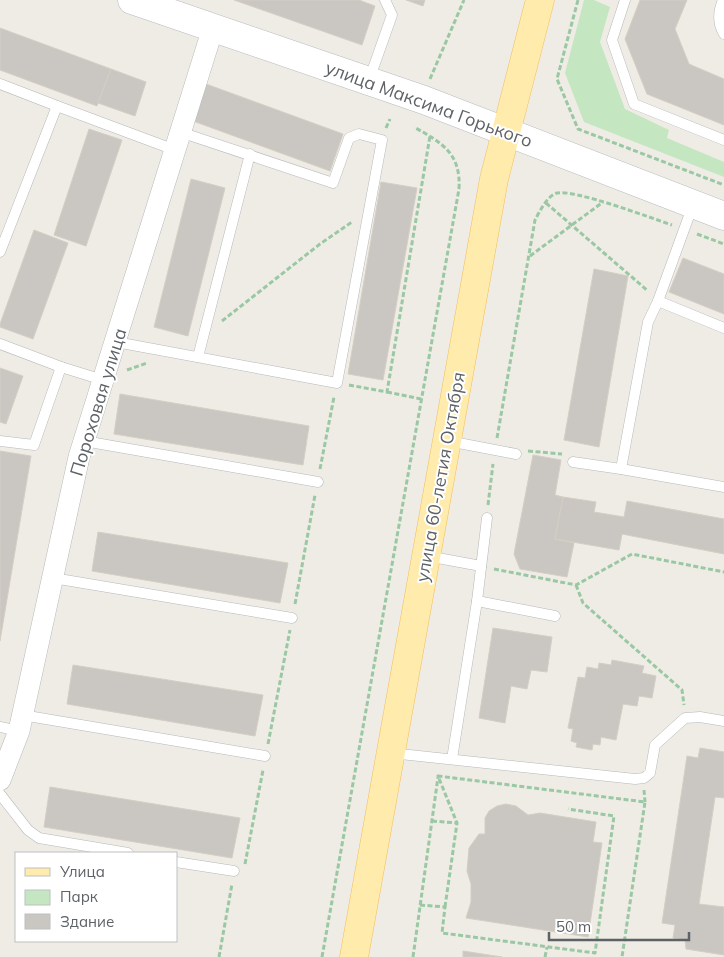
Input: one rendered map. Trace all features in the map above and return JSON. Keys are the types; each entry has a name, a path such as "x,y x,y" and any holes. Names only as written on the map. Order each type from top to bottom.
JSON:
{"main road":[{"name":"улица Максима Горького","path":"132,0 506,130 689,217 724,216"},
{"name":"улица 60-летия Октября","path":"354,957 494,179 540,0"}],"street":[{"name":"Пороховая улица","path":"0,780 52,578 84,441 213,28"}],"lane":[{"path":"368,81 392,15 385,0"},
{"path":"625,0 612,40 634,104 724,140"},
{"path":"723,0 719,10 719,21 724,34"},
{"path":"0,84 56,106 178,141 250,154 333,183 349,138 359,134 382,140 337,383 116,342"},
{"path":"0,252 3,236 56,106"},
{"path":"198,357 250,154"},
{"path":"621,469 648,322 689,217"},
{"path":"658,300 724,328"},
{"path":"0,344 103,380"},
{"path":"0,441 34,445 62,367"},
{"path":"84,441 318,482"},
{"path":"447,441 516,454"},
{"path":"573,462 724,487"},
{"path":"446,758 477,602 487,518"},
{"path":"426,556 481,566"},
{"path":"52,578 292,618"},
{"path":"477,602 555,616"},
{"path":"390,752 635,779 644,778 650,773 655,745 686,718 700,717 724,721"},
{"path":"14,725 266,756"},
{"path":"0,794 28,830 39,838 122,852"},
{"path":"178,862 234,871"}],"path":[{"path":"430,80 464,0"},
{"path":"578,0 557,79 578,129 724,185"},
{"path":"322,957 460,171 443,143 414,127"},
{"path":"387,392 430,136"},
{"path":"487,518 495,450 535,220 550,196 558,193 689,217 724,244"},
{"path":"529,256 604,202"},
{"path":"546,203 571,226 626,270 658,300"},
{"path":"203,336 320,244 368,211"},
{"path":"103,380 172,353"},
{"path":"337,383 421,399"},
{"path":"516,454 534,450 561,454 573,462"},
{"path":"481,566 576,585 632,554 724,572"},
{"path":"576,585 583,603 682,690 686,718"},
{"path":"413,957 438,776 446,758"},
{"path":"438,776 457,823 442,933 595,953 614,816 568,809"},
{"path":"438,776 645,802 622,957"},
{"path":"432,821 457,823"},
{"path":"219,957 234,871"},
{"path":"420,905 445,907"},
{"path":"546,957 547,947"}],"green space":[{"path":"584,0 594,0 610,7 600,42 625,109 669,130 667,138 724,162 724,177 584,122 565,73"}],"building":[{"path":"234,0 359,0 375,6 362,45"},
{"path":"406,0 425,0 423,6"},
{"path":"640,0 687,0 675,29 689,64 724,79 724,125 647,94 625,39"},
{"path":"0,28 111,69 97,106 0,70"},
{"path":"111,69 146,82 135,116 98,103"},
{"path":"206,84 343,134 330,171 193,121"},
{"path":"89,129 122,140 86,246 54,235"},
{"path":"191,179 225,188 188,336 154,327"},
{"path":"381,182 417,188 383,380 348,374"},
{"path":"34,230 68,243 33,339 0,327 0,324"},
{"path":"683,258 724,274 724,314 669,292"},
{"path":"594,269 628,276 599,447 564,440"},
{"path":"0,368 23,376 6,424 0,422"},
{"path":"120,394 309,426 303,465 114,434"},
{"path":"0,451 31,456 0,641"},
{"path":"533,455 561,460 555,495 563,497 555,539 574,543 567,577 520,569 514,554"},
{"path":"563,497 596,502 594,512 624,517 627,501 724,519 724,554 622,534 619,550 555,539"},
{"path":"98,532 288,563 280,603 92,571"},
{"path":"493,628 552,637 547,672 531,670 527,689 511,686 505,723 479,718"},
{"path":"612,660 644,666 642,673 656,676 652,698 639,696 637,706 623,704 616,740 601,737 600,745 593,744 592,750 576,747 577,743 571,741 573,729 568,728 578,677 585,678 587,667 598,669 599,663 611,665"},
{"path":"73,665 263,695 255,736 67,704"},
{"path":"700,748 724,752 724,798 715,797 699,904 724,907 724,955 686,949 685,940 673,938 675,925 662,923 687,756 698,758"},
{"path":"50,787 240,818 232,858 44,827"},
{"path":"506,804 516,806 528,815 540,813 596,822 593,842 602,843 588,937 466,918 471,902 471,884 467,871 469,848 479,834 485,834 485,818 489,811 497,806"},
{"path":"463,951 502,957 463,957"}]}
